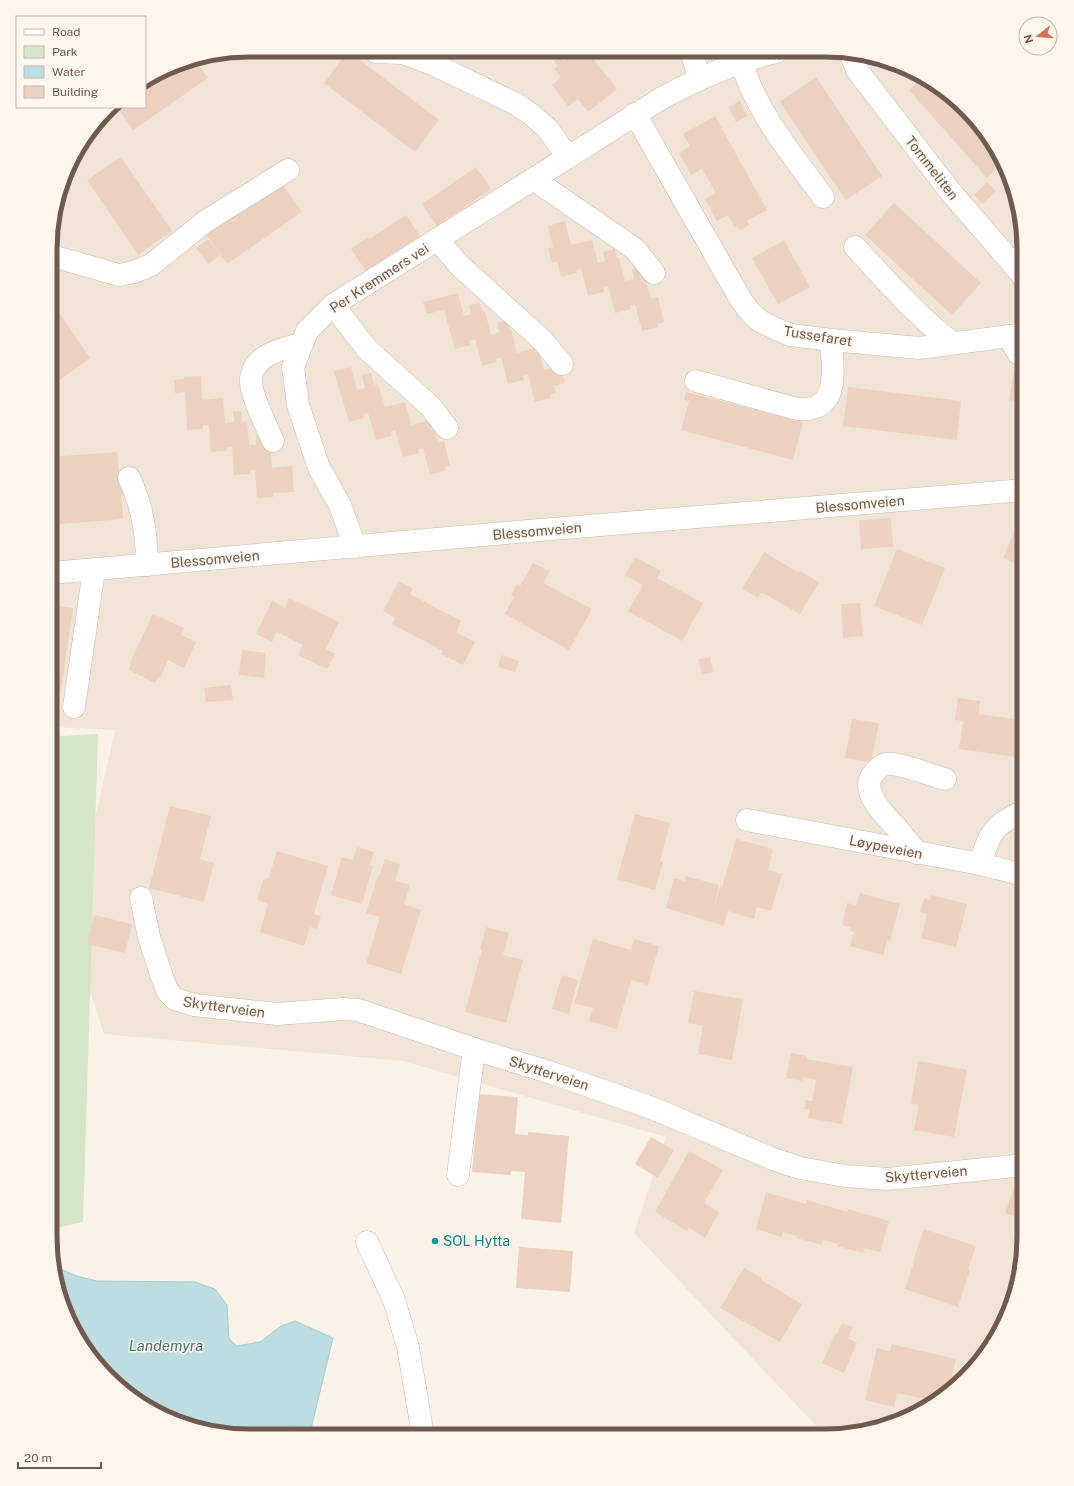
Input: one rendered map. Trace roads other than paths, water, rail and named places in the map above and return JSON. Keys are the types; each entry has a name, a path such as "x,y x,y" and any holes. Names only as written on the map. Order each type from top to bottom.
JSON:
{"street":[{"path":"414,57 435,65 516,104 547,128 568,157"},
{"path":"693,57 699,78"},
{"name":"Per Kremmers vei","path":"355,547 340,505 319,468 298,405 293,367 307,331 333,305 635,114 699,78 754,57"},
{"name":"Tommeliten","path":"853,59 857,70 949,190 1017,269"},
{"path":"741,62 765,114 823,197"},
{"name":"Tussefaret","path":"635,114 741,300 750,312 760,321 791,335 919,348 1017,335"},
{"path":"57,257 119,275 134,272 151,264 206,221 288,170"},
{"path":"533,178 635,249 654,273"},
{"path":"437,240 459,265 542,340 562,364"},
{"path":"855,247 914,310 953,344"},
{"path":"333,305 367,349 431,407 447,428"},
{"path":"696,381 797,409 813,408 824,402 831,388 834,374 831,340"},
{"path":"273,441 252,390 251,380 253,371 262,359 282,348 302,344"},
{"path":"130,478 136,491 144,532 147,565"},
{"name":"Blessomveien","path":"57,573 528,531 1017,491"},
{"path":"74,707 94,570"},
{"path":"917,853 883,815 872,798 869,787 872,775 880,765 890,764 945,779"},
{"path":"980,864 992,832 1001,823 1017,815"},
{"name":"Løypeveien","path":"747,820 980,864 1017,873"},
{"name":"Skytterveien","path":"141,898 149,937 168,992 175,999 194,1005 276,1014 342,1009 358,1010 474,1049 552,1073 652,1108 766,1156 800,1168 845,1176 888,1179 1017,1166"},
{"path":"458,1175 474,1049"},
{"path":"367,1242 394,1300 408,1347 422,1429"}],"water":[{"name":"Landemyra","path":"60,1269 77,1276 97,1281 195,1282 215,1289 227,1305 229,1339 237,1346 260,1342 281,1326 295,1321 333,1338 311,1429 303,1429 298,1426 284,1426 284,1429 236,1429 212,1425 187,1419 142,1397 113,1373 89,1344 67,1299"}],"place":[{"name":"SOL Hytta","path":"435,1241"}]}
